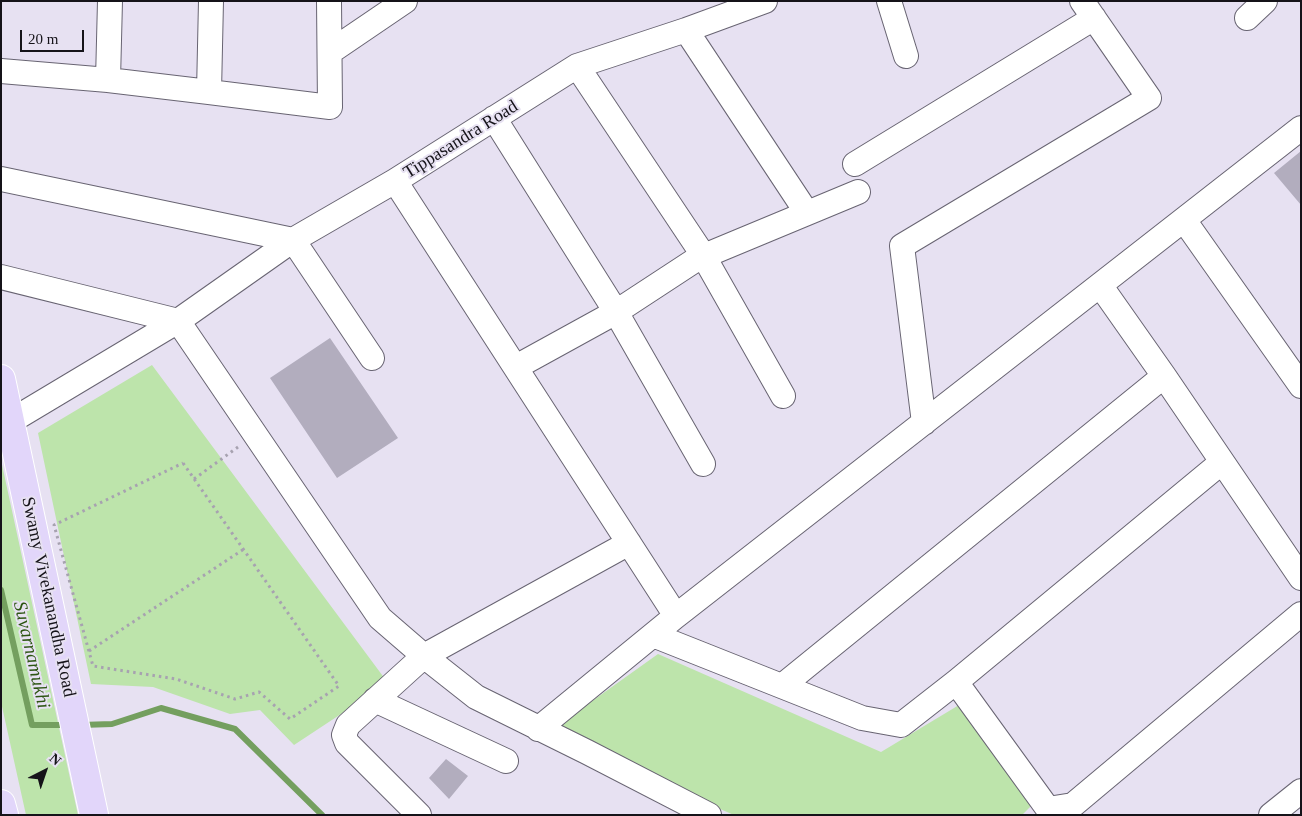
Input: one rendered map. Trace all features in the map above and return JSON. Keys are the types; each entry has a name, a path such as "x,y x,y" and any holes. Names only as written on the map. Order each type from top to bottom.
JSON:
{"main road":[{"name":"Swamy Vivekanandha Road","path":"1,379 6,423 94,815"},
{"path":"1,804 4,815"}],"street":[{"path":"108,80 110,1"},
{"path":"209,92 211,1"},
{"path":"1,71 108,80 330,108 329,1"},
{"path":"330,52 405,1"},
{"name":"Tippasandra Road","path":"6,423 178,321 293,240 396,181 577,66 686,30 765,1"},
{"path":"890,1 906,56"},
{"path":"1247,18 1265,1"},
{"path":"856,164 1088,10 1149,98 902,246 924,423"},
{"path":"686,30 807,212"},
{"path":"577,66 702,255 783,396"},
{"path":"494,118 616,312 703,464"},
{"path":"538,729 676,616 1301,128"},
{"path":"1,179 293,240 372,358"},
{"path":"396,181 676,616"},
{"path":"516,367 616,312 702,255 704,256 858,192"},
{"path":"1184,220 1301,386"},
{"path":"1,277 178,321 380,618 476,697 709,815"},
{"path":"1100,285 1301,578"},
{"path":"782,686 1164,376"},
{"path":"653,635 862,718 901,725 956,682 1222,462"},
{"path":"419,815 347,742 344,735 348,725 424,656 629,543"},
{"path":"956,682 1044,812 1073,805 1301,614"},
{"path":"375,700 506,761"},
{"path":"1271,815 1301,791"}],"path":[{"path":"194,479 254,434"},
{"path":"54,525 183,463 339,686 290,719 258,692 235,699 176,679 93,666"},
{"path":"89,652 244,549"}],"green space":[{"path":"152,365 388,683 294,745 260,710 230,714 153,687 91,684 38,433"},
{"path":"1,460 78,815 26,815 1,702"},
{"path":"658,654 881,752 959,705 1032,805 1022,815 734,815 546,734"}],"building":[{"path":"1301,151 1301,205 1274,173"},
{"path":"330,338 398,438 337,478 270,378"},
{"path":"446,759 468,776 449,799 429,778"}],"waterway":[{"name":"Suvarnamukhi","path":"1,590 32,725 69,725"},
{"name":"Suvarnamukhi","path":"81,725 112,724 161,708 235,729 322,815"}]}
